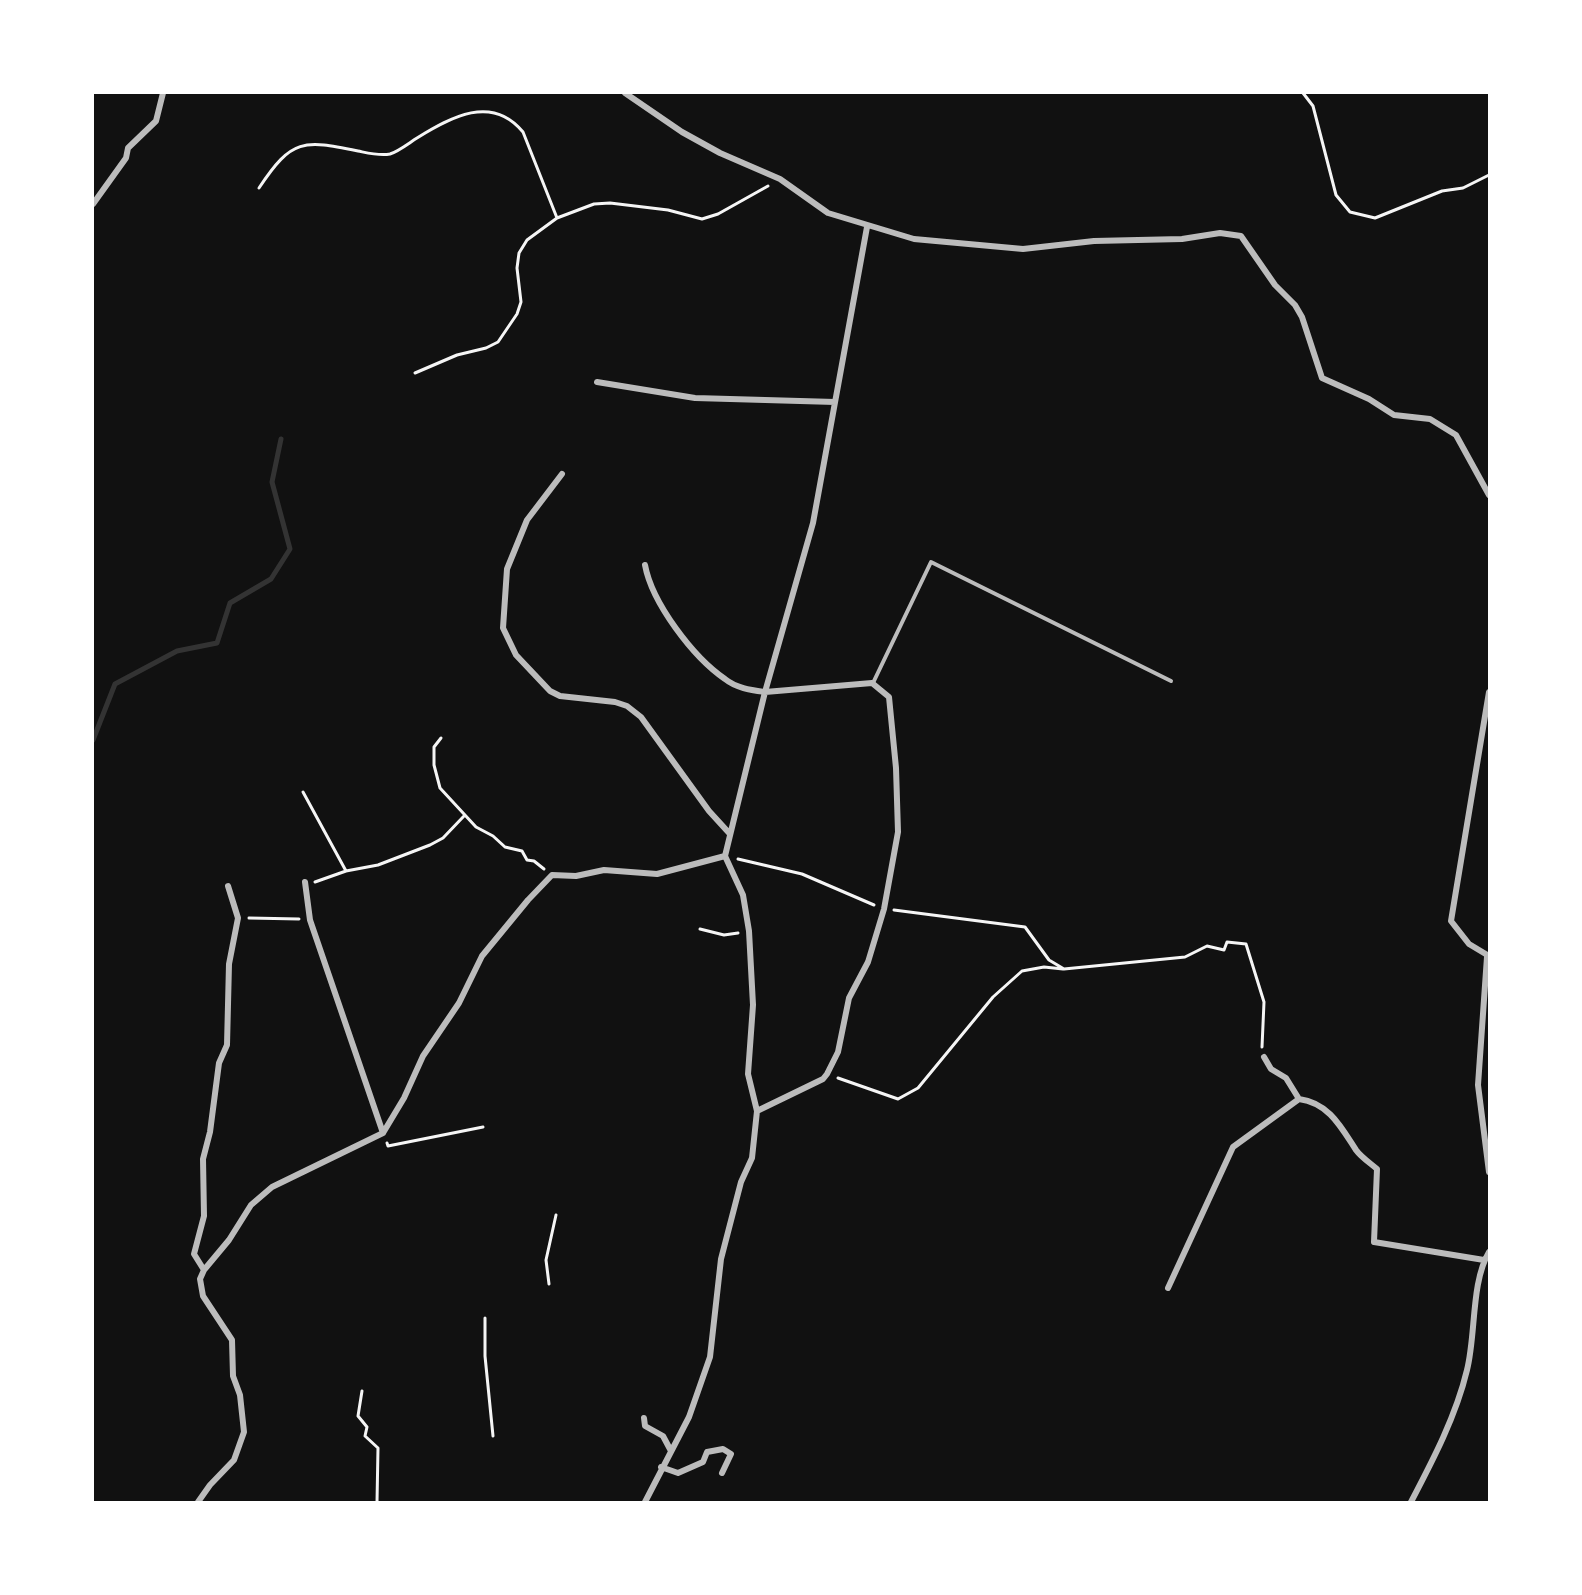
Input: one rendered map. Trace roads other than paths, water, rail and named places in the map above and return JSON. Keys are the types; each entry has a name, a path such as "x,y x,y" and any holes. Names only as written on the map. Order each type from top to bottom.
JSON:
{"street":[{"path":"93,204 126,158 128,148 156,121 163,93"},
{"path":"625,93 682,132 780,180 828,213 867,227 914,239 1023,249 1094,240 1182,239 1220,233 1241,236 1275,285 1295,305 1322,378 1369,399 1394,415 1430,419 1456,435 1489,495"},
{"path":"645,1502 661,1467 689,1417 710,1357 721,1259 741,1182 752,1158 757,1111 747,1074 753,1005 748,931 742,895 725,856 765,692 813,523 867,227"},
{"path":"597,382 695,398 835,402"},
{"path":"562,474 527,520 507,569 503,628 516,655 550,691 560,696 615,702 627,706 641,717 709,811 730,834"},
{"path":"645,565 648,581 660,605 701,658 726,681 746,689 765,692 872,683 889,697 896,768 898,832 884,909 868,962 849,998 838,1052 827,1074 823,1079 757,1111"},
{"path":"1489,692 1451,921 1469,944 1488,956 1478,1084 1489,1172"},
{"path":"198,1502 210,1485 234,1460 244,1432 240,1395 233,1376 232,1340 223,1322 211,1311 203,1296 200,1279 204,1270 229,1240 251,1205 272,1187 383,1133 404,1098 423,1056 459,1003 482,956 503,928 552,875 576,876 604,870 657,874 725,856"},
{"path":"304,882 310,920 383,1133"},
{"path":"204,1270 194,1254 204,1216 203,1159 210,1132 219,1063 227,1045 229,964 238,918 228,886"},
{"path":"1264,1057 1271,1069 1286,1078 1299,1099"},
{"path":"1168,1288 1233,1147 1299,1099 1311,1101 1328,1111 1348,1134 1357,1151 1377,1169 1374,1242 1484,1260"},
{"path":"1411,1502 1440,1445 1467,1370 1484,1260 1489,1252"},
{"path":"644,1418 645,1426 663,1436 671,1451"},
{"path":"661,1467 678,1473 703,1462 707,1452 723,1449 730,1454 722,1473"}],"lane":[{"path":"872,683 931,562 1171,681"}],"waterway":[{"path":"93,740 115,684 177,651 217,643 230,603 271,579 290,549 272,482 281,439"}]}
